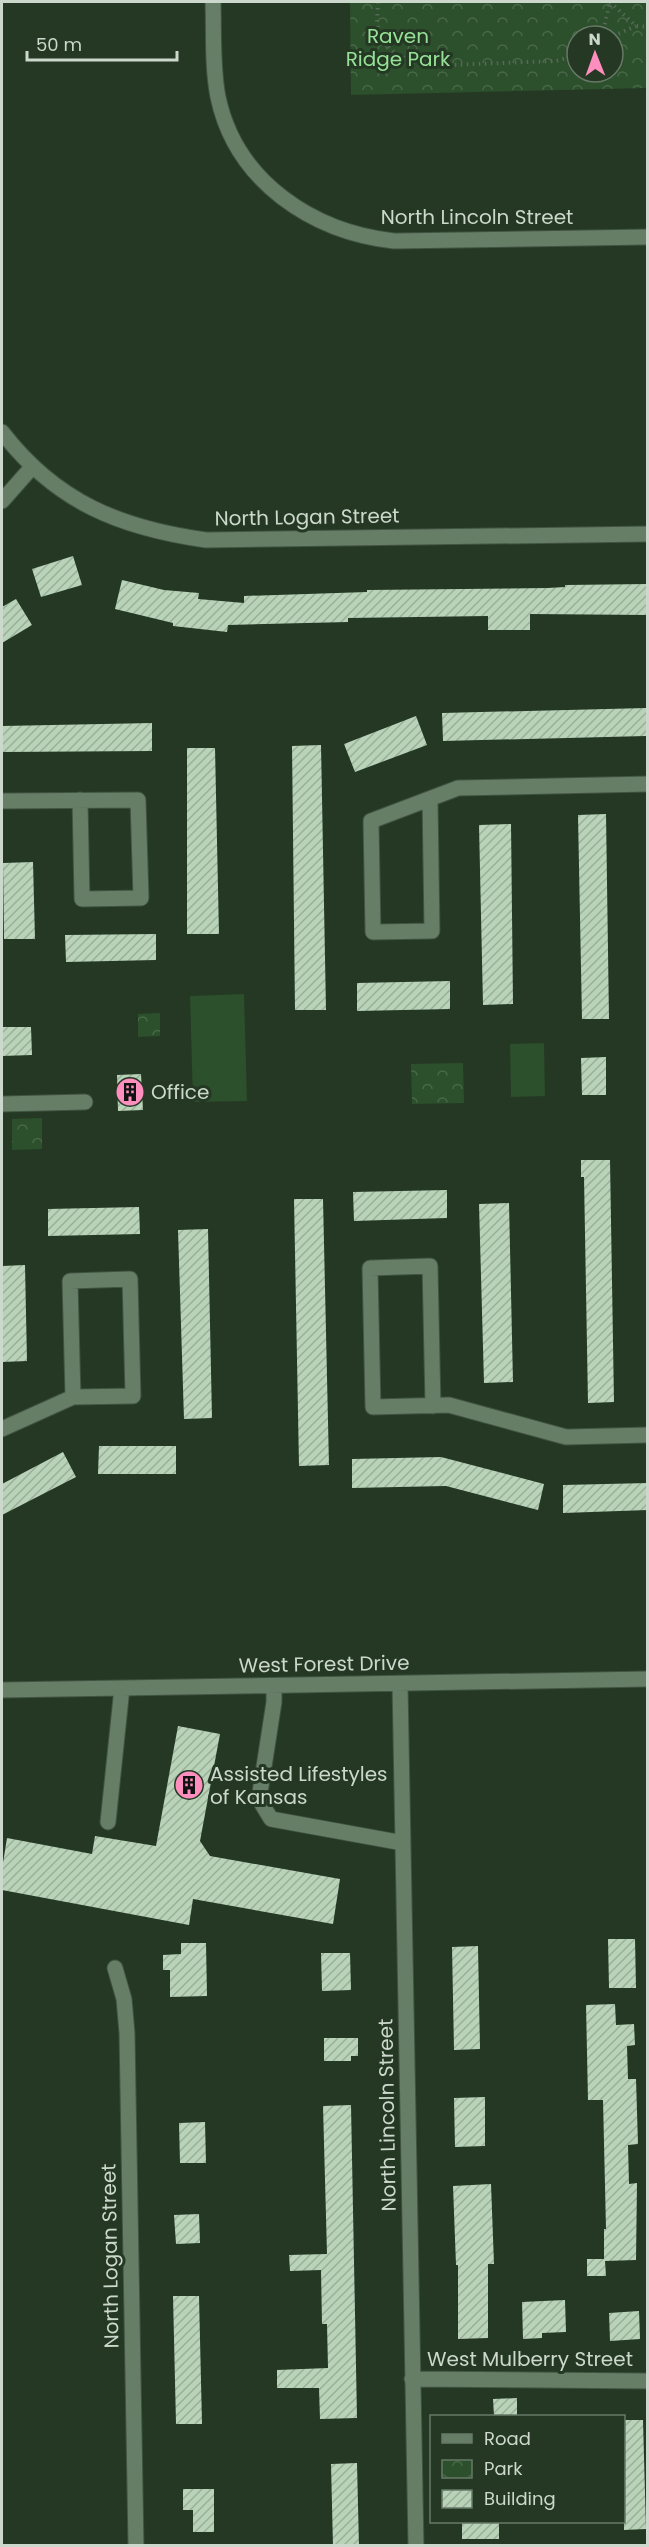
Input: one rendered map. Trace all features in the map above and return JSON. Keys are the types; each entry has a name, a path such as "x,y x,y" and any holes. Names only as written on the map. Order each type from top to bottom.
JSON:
{"street":[{"name":"North Lincoln Street","path":"213,2 216,83 223,114 238,146 255,171 274,193 302,213 355,235 394,241 648,237"},
{"name":"North Logan Street","path":"2,432 33,466 58,488 104,514 158,533 206,540 648,534"},
{"path":"2,501 33,466"},
{"path":"430,799 432,931 373,932 371,821 458,788 648,784"},
{"path":"2,801 80,800 138,800 141,898 82,899 80,800"},
{"path":"2,1104 85,1102"},
{"path":"433,1406 430,1266 370,1268 373,1407 449,1406 566,1437 648,1435"},
{"path":"2,1429 73,1397 133,1396 130,1279 70,1281 73,1397"},
{"name":"West Forest Drive","path":"2,1690 648,1679"},
{"name":"North Lincoln Street","path":"400,1683 416,2546"},
{"path":"274,1686 274,1702 259,1799 271,1819 403,1843"},
{"path":"108,1822 122,1688"},
{"name":"North Logan Street","path":"115,1968 124,1999 127,2032 136,2546"},
{"name":"West Mulberry Street","path":"412,2379 648,2381"}],"path":[{"path":"378,2 377,23 380,37 393,51 423,66 556,61 565,58"},
{"path":"605,24 610,2 636,26"},
{"path":"625,31 636,26 648,27"}],"green space":[{"name":"Raven Ridge Park","path":"350,2 647,2 647,88 351,95"},
{"path":"244,994 247,1101 193,1102 190,996"},
{"path":"160,1013 160,1036 138,1037 138,1014"},
{"path":"544,1043 545,1096 511,1097 510,1044"},
{"path":"463,1063 464,1103 412,1104 411,1064"},
{"path":"42,1118 42,1149 12,1150 12,1119"}],"building":[{"path":"73,556 82,585 41,597 32,569"},
{"path":"122,580 164,590 199,593 198,599 244,603 244,596 367,592 367,590 548,588 565,587 565,585 648,584 648,615 530,614 530,630 488,630 488,616 348,618 348,622 228,625 227,632 173,626 173,623 115,609"},
{"path":"16,599 32,625 2,643 2,607"},
{"path":"646,708 646,736 443,741 442,713"},
{"path":"416,716 427,745 355,772 344,744"},
{"path":"152,723 152,751 2,752 2,726"},
{"path":"321,745 326,1010 295,1010 292,746"},
{"path":"187,748 215,748 219,934 187,934"},
{"path":"606,814 609,1019 582,1019 578,815"},
{"path":"511,824 513,1004 483,1005 479,825"},
{"path":"33,862 35,939 4,939 3,863"},
{"path":"156,934 156,960 66,962 65,935"},
{"path":"450,981 450,1009 357,1011 357,983"},
{"path":"2,1027 31,1027 32,1055 2,1056"},
{"path":"606,1057 606,1095 582,1095 581,1058"},
{"name":"Office","path":"141,1074 143,1110 118,1111 117,1075"},
{"path":"581,1160 610,1160 614,1402 588,1403 584,1177 581,1177"},
{"path":"447,1190 447,1218 354,1221 353,1192"},
{"path":"294,1199 323,1199 329,1465 299,1466"},
{"path":"509,1203 513,1382 484,1383 479,1204"},
{"path":"139,1207 140,1234 48,1236 48,1209"},
{"path":"208,1229 212,1418 184,1419 178,1230"},
{"path":"25,1265 27,1361 2,1362 2,1266"},
{"path":"99,1446 176,1446 176,1474 98,1474"},
{"path":"63,1452 76,1477 2,1515 2,1484"},
{"path":"441,1457 544,1484 538,1510 446,1486 352,1488 352,1459"},
{"path":"648,1483 648,1510 563,1513 563,1485"},
{"name":"Assisted Lifestyles of Kansas","path":"178,1726 220,1734 200,1841 210,1856 340,1879 333,1924 193,1899 189,1925 2,1890 2,1869 7,1838 92,1854 95,1836 156,1846"},
{"path":"608,1939 635,1939 636,1988 609,1988"},
{"path":"181,1943 206,1943 207,1996 170,1997 170,1970 163,1970 163,1955 181,1954"},
{"path":"478,1946 480,2049 454,2050 452,1947"},
{"path":"321,1953 350,1953 351,1990 322,1991"},
{"path":"615,2004 616,2025 634,2024 635,2045 627,2046 628,2079 636,2079 638,2144 628,2145 629,2184 637,2183 636,2260 605,2261 606,2276 587,2276 587,2259 604,2259 604,2229 606,2229 603,2100 588,2100 586,2005"},
{"path":"324,2038 358,2038 358,2056 351,2056 351,2061 324,2061"},
{"path":"485,2097 485,2146 455,2147 454,2098"},
{"path":"351,2105 357,2418 320,2419 319,2388 277,2388 277,2370 328,2368 327,2324 322,2324 321,2270 290,2271 289,2255 327,2254 323,2106"},
{"path":"205,2122 206,2163 180,2163 179,2123"},
{"path":"491,2184 494,2264 488,2264 488,2338 458,2339 458,2265 456,2265 453,2186"},
{"path":"199,2214 200,2243 176,2244 174,2215"},
{"path":"173,2296 199,2296 202,2424 176,2424"},
{"path":"565,2300 566,2332 542,2333 542,2338 523,2339 522,2302"},
{"path":"639,2311 640,2339 610,2341 609,2313"},
{"path":"517,2398 517,2415 494,2415 493,2399"},
{"path":"625,2420 643,2420 646,2529 624,2530"},
{"path":"357,2463 359,2546 333,2546 331,2464"},
{"path":"183,2489 214,2489 214,2532 193,2532 193,2510 183,2510"},
{"path":"462,2523 499,2523 499,2539 462,2539"}],"place":[{"name":"Office","path":"130,1092"},
{"name":"Assisted Lifestyles of Kansas","path":"189,1785"}]}
